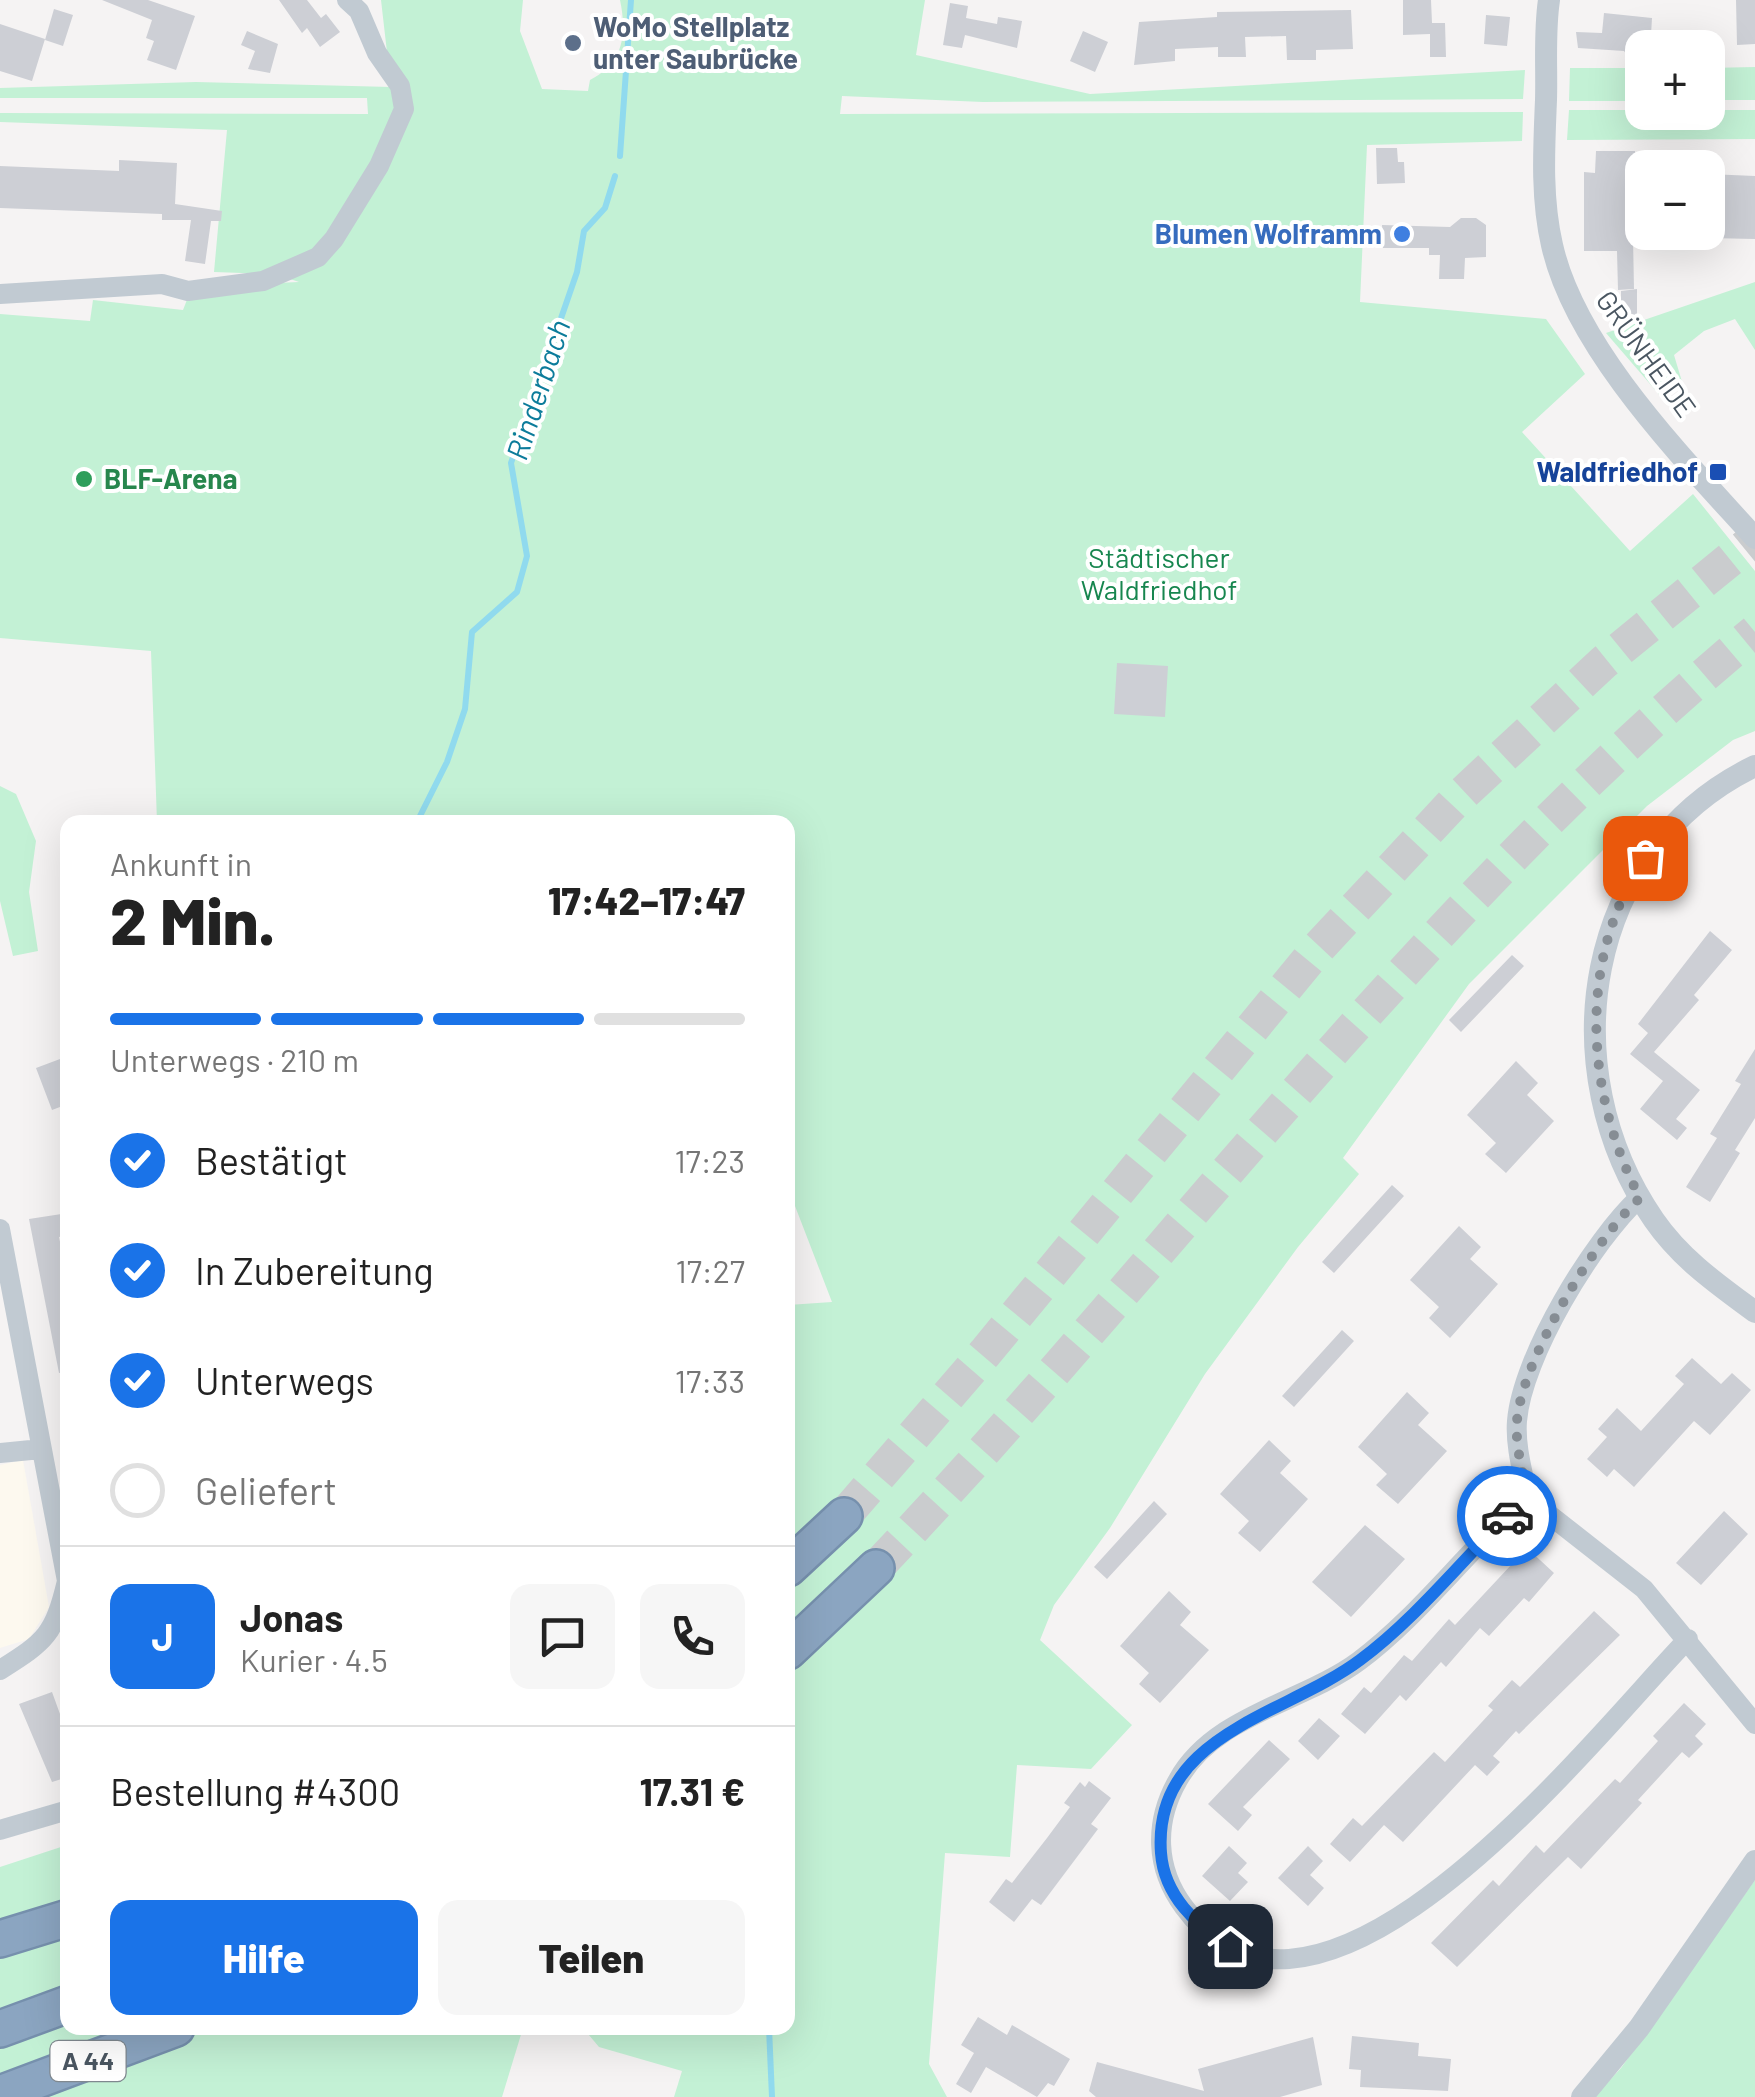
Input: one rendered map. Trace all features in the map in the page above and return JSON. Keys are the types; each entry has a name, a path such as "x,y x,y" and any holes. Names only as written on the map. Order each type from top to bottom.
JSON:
{"highway":[{"path":"795,1562 844,1516"},
{"path":"795,1644 876,1568"},
{"path":"0,1938 60,1920"},
{"name":"A 44","path":"0,2029 60,2007"},
{"name":"A 44","path":"0,2094 157,2035"}],"street":[{"name":"GRÜNHEIDE","path":"1549,0 1544,197 1552,245 1576,314 1614,370 1755,538"},
{"path":"0,294 162,284 188,291 263,281 318,258 379,166 404,109 400,86 377,54 353,6"},
{"path":"1755,766 1717,786 1660,838 1618,903 1598,998 1598,1068 1612,1136 1640,1198 1688,1260 1755,1312"},
{"path":"1640,1198 1614,1223 1552,1326 1531,1371 1517,1419 1528,1498 1644,1589 1755,1724"},
{"path":"0,1229 60,1545"},
{"path":"0,1453 41,1449"},
{"path":"1528,1498 1361,1660 1238,1726 1212,1743 1178,1778 1162,1818 1162,1862 1172,1890 1209,1934 1230,1946 1276,1957 1334,1950 1372,1936 1440,1888 1553,1786 1688,1639"},
{"path":"0,1670 60,1630"},
{"path":"0,1830 60,1812"},
{"path":"1582,2097 1639,2028 1755,1861"}],"shaded area":[{"path":"23,1460 49,1607 29,1639 0,1648 0,1465"}],"green space":[{"name":"Städtischer Waldfriedhof","path":"381,0 523,0 520,31 542,89 588,91 590,80 610,65 620,46 620,0 925,0 916,55 1090,94 1525,70 1523,99 983,102 842,96 840,114 1523,112 1522,141 1367,145 1360,302 1546,319 1585,374 1522,432 1630,551 1693,494 1755,571 1755,731 1733,740 1647,806 1469,984 1343,1158 1359,1174 1298,1247 1205,1374 1110,1528 1054,1605 1040,1640 1132,1725 1091,1769 1017,1765 1010,1857 945,1853 929,2064 947,2097 674,2097 682,2071 599,2047 589,2035 795,2035 795,1305 832,1302 795,1206 795,815 157,815 151,651 0,638 0,314 90,321 93,300 183,310 192,287 299,282 275,274 214,272 227,130 0,122 0,113 368,114 367,98 0,98 0,88 196,82 391,87"},
{"path":"1755,67 1755,100 1725,100 1725,68"},
{"path":"1570,68 1625,68 1625,101 1569,101"},
{"path":"1569,110 1625,110 1625,130 1725,130 1725,110 1755,110 1755,139 1567,140"},
{"path":"1755,282 1755,350 1735,319 1704,331 1674,355 1683,385 1663,399 1606,333"},
{"path":"0,786 16,794 36,841 29,892 38,951 13,956 0,901"},
{"path":"60,1847 60,2035 521,2035 502,2097 0,2097 0,1867"},
{"path":"1755,1880 1755,2097 1594,2097 1621,2068"}],"building":[{"path":"102,0 148,0 195,16 176,70 147,60 154,41 146,38 152,20"},
{"path":"279,0 307,0 321,18 326,14 340,32 320,47 307,28 302,33"},
{"path":"1403,0 1431,0 1432,23 1445,23 1446,57 1430,57 1430,34 1403,35"},
{"path":"1736,0 1755,0 1755,44 1737,45"},
{"path":"950,3 968,6 966,18 997,24 998,17 1022,21 1017,48 965,35 962,48 943,45"},
{"path":"54,9 73,15 63,46 45,40"},
{"path":"1351,10 1353,49 1316,50 1316,60 1287,60 1286,36 1245,37 1246,57 1218,57 1218,47 1175,49 1175,61 1134,65 1139,22 1217,17 1217,12"},
{"path":"1604,13 1652,18 1651,30 1625,30 1625,52 1578,48 1576,32 1602,33"},
{"path":"1486,15 1510,17 1507,46 1484,44"},
{"path":"0,24 45,39 32,81 0,71"},
{"path":"247,31 278,44 270,73 248,69 255,51 241,45"},
{"path":"1083,31 1108,42 1095,72 1070,61"},
{"path":"1376,148 1397,148 1398,162 1404,162 1405,183 1377,184"},
{"path":"1596,151 1625,151 1625,250 1633,250 1634,289 1618,290 1617,251 1584,251 1584,172 1595,173"},
{"path":"119,160 177,163 175,204 222,211 221,221 211,221 205,264 185,261 191,220 162,220 162,214 0,208 0,166 119,171"},
{"path":"1725,175 1755,176 1755,239 1725,238"},
{"path":"1461,218 1476,218 1486,225 1486,257 1465,258 1464,279 1439,279 1440,255 1429,255 1429,248 1383,248 1382,225 1450,227"},
{"path":"1637,289 1637,321 1621,321 1621,291"},
{"path":"1117,663 1168,666 1165,717 1114,714"},
{"path":"1710,931 1732,950 1694,995 1699,1000 1654,1052 1700,1090 1676,1119 1687,1128 1677,1140 1640,1109 1663,1081 1630,1054 1648,1033 1638,1024"},
{"path":"1512,955 1524,966 1461,1032 1449,1020"},
{"path":"1755,1049 1755,1118 1735,1150 1740,1153 1710,1202 1686,1187 1717,1138 1710,1134 1741,1084 1735,1081"},
{"path":"60,1059 60,1107 52,1110 36,1068"},
{"path":"1516,1061 1538,1083 1527,1095 1554,1121 1506,1173 1485,1154 1496,1143 1467,1115"},
{"path":"1392,1185 1404,1196 1334,1273 1322,1262"},
{"path":"60,1214 60,1373 59,1373 29,1219"},
{"path":"1459,1226 1481,1247 1470,1259 1498,1284 1450,1338 1429,1318 1439,1307 1410,1280"},
{"path":"1342,1330 1354,1341 1294,1407 1282,1396"},
{"path":"1692,1358 1721,1384 1732,1373 1751,1390 1710,1435 1694,1421 1634,1487 1614,1469 1607,1477 1587,1459 1607,1437 1598,1429 1617,1408 1641,1431 1684,1384 1675,1376"},
{"path":"1407,1392 1429,1413 1418,1425 1447,1451 1398,1504 1376,1485 1387,1474 1358,1447"},
{"path":"1269,1440 1291,1461 1280,1473 1308,1499 1260,1552 1238,1533 1249,1521 1220,1494"},
{"path":"1154,1501 1167,1514 1107,1579 1094,1567"},
{"path":"1724,1511 1748,1534 1701,1585 1676,1563"},
{"path":"1365,1525 1405,1559 1351,1617 1312,1582"},
{"path":"1527,1548 1554,1573 1529,1602 1524,1598 1489,1636 1480,1628 1446,1667 1441,1662 1406,1701 1400,1695 1365,1734 1341,1714 1364,1687 1371,1693 1404,1655 1412,1661 1449,1619 1455,1625"},
{"path":"1169,1591 1191,1612 1180,1625 1209,1650 1160,1703 1139,1684 1149,1673 1120,1646"},
{"path":"1594,1611 1620,1635 1519,1734 1516,1731 1493,1756 1500,1762 1487,1776 1475,1765 1403,1842 1384,1825 1350,1862 1330,1844 1353,1818 1362,1826 1434,1752 1445,1762 1493,1710 1488,1706 1512,1680 1520,1687"},
{"path":"52,1692 60,1714 60,1780 52,1782 19,1704"},
{"path":"1684,1703 1706,1724 1695,1736 1703,1744 1689,1758 1682,1752 1638,1800 1642,1803 1581,1869 1568,1857 1457,1967 1431,1943 1493,1880 1499,1886 1536,1845 1544,1853 1615,1779 1620,1783 1658,1741 1653,1736"},
{"path":"1319,1718 1340,1736 1318,1760 1298,1741"},
{"path":"1269,1740 1290,1759 1243,1807 1252,1815 1238,1831 1208,1804"},
{"path":"1089,1781 1111,1798 1091,1824 1098,1829 1041,1905 1032,1899 1014,1922 989,1902 1006,1879 1012,1883 1047,1838 1070,1807 1064,1803 1080,1782 1085,1787"},
{"path":"1229,1846 1247,1863 1238,1873 1248,1882 1230,1901 1202,1876"},
{"path":"1308,1846 1323,1861 1310,1875 1324,1888 1308,1906 1278,1878"},
{"path":"978,2017 1007,2035 1012,2025 1070,2059 1054,2086 1048,2083 1037,2097 986,2067 971,2093 956,2084 974,2053 961,2045"},
{"path":"1352,2036 1419,2043 1418,2056 1451,2059 1448,2091 1360,2087 1361,2070 1349,2069"},
{"path":"1313,2037 1322,2085 1280,2097 1096,2097 1089,2091 1097,2062 1204,2091 1198,2069"}],"waterway":[{"name":"Rinderbach","path":"620,156 631,0"},
{"name":"Rinderbach","path":"420,815 447,762 465,709 472,632 517,592 527,556 511,463 577,272 584,231 605,208 615,176"},
{"name":"Rinderbach","path":"769,2035 772,2097"}],"tunnel":[{"path":"844,1516 985,1353 1319,947 1456,800 1604,662 1755,539"},
{"path":"876,1568 985,1450 1409,967 1519,850 1634,738 1755,632"}],"way so far":[{"path":"1507,1516 1528,1498 1517,1419 1531,1371 1552,1326 1614,1223 1640,1198 1612,1136 1598,1068 1596,1033 1598,998 1618,903 1645,858"}],"place":[{"name":"WoMo Stellplatz unter Saubrücke","path":"573,43"},
{"name":"Blumen Wolframm","path":"1402,234"},
{"name":"Waldfriedhof","path":"1718,472"},
{"name":"BLF-Arena","path":"84,479"}],"route":[{"path":"1230,1946 1192,1918 1172,1890 1162,1862 1162,1818 1178,1778 1212,1743 1238,1726 1361,1660 1507,1516"}]}
